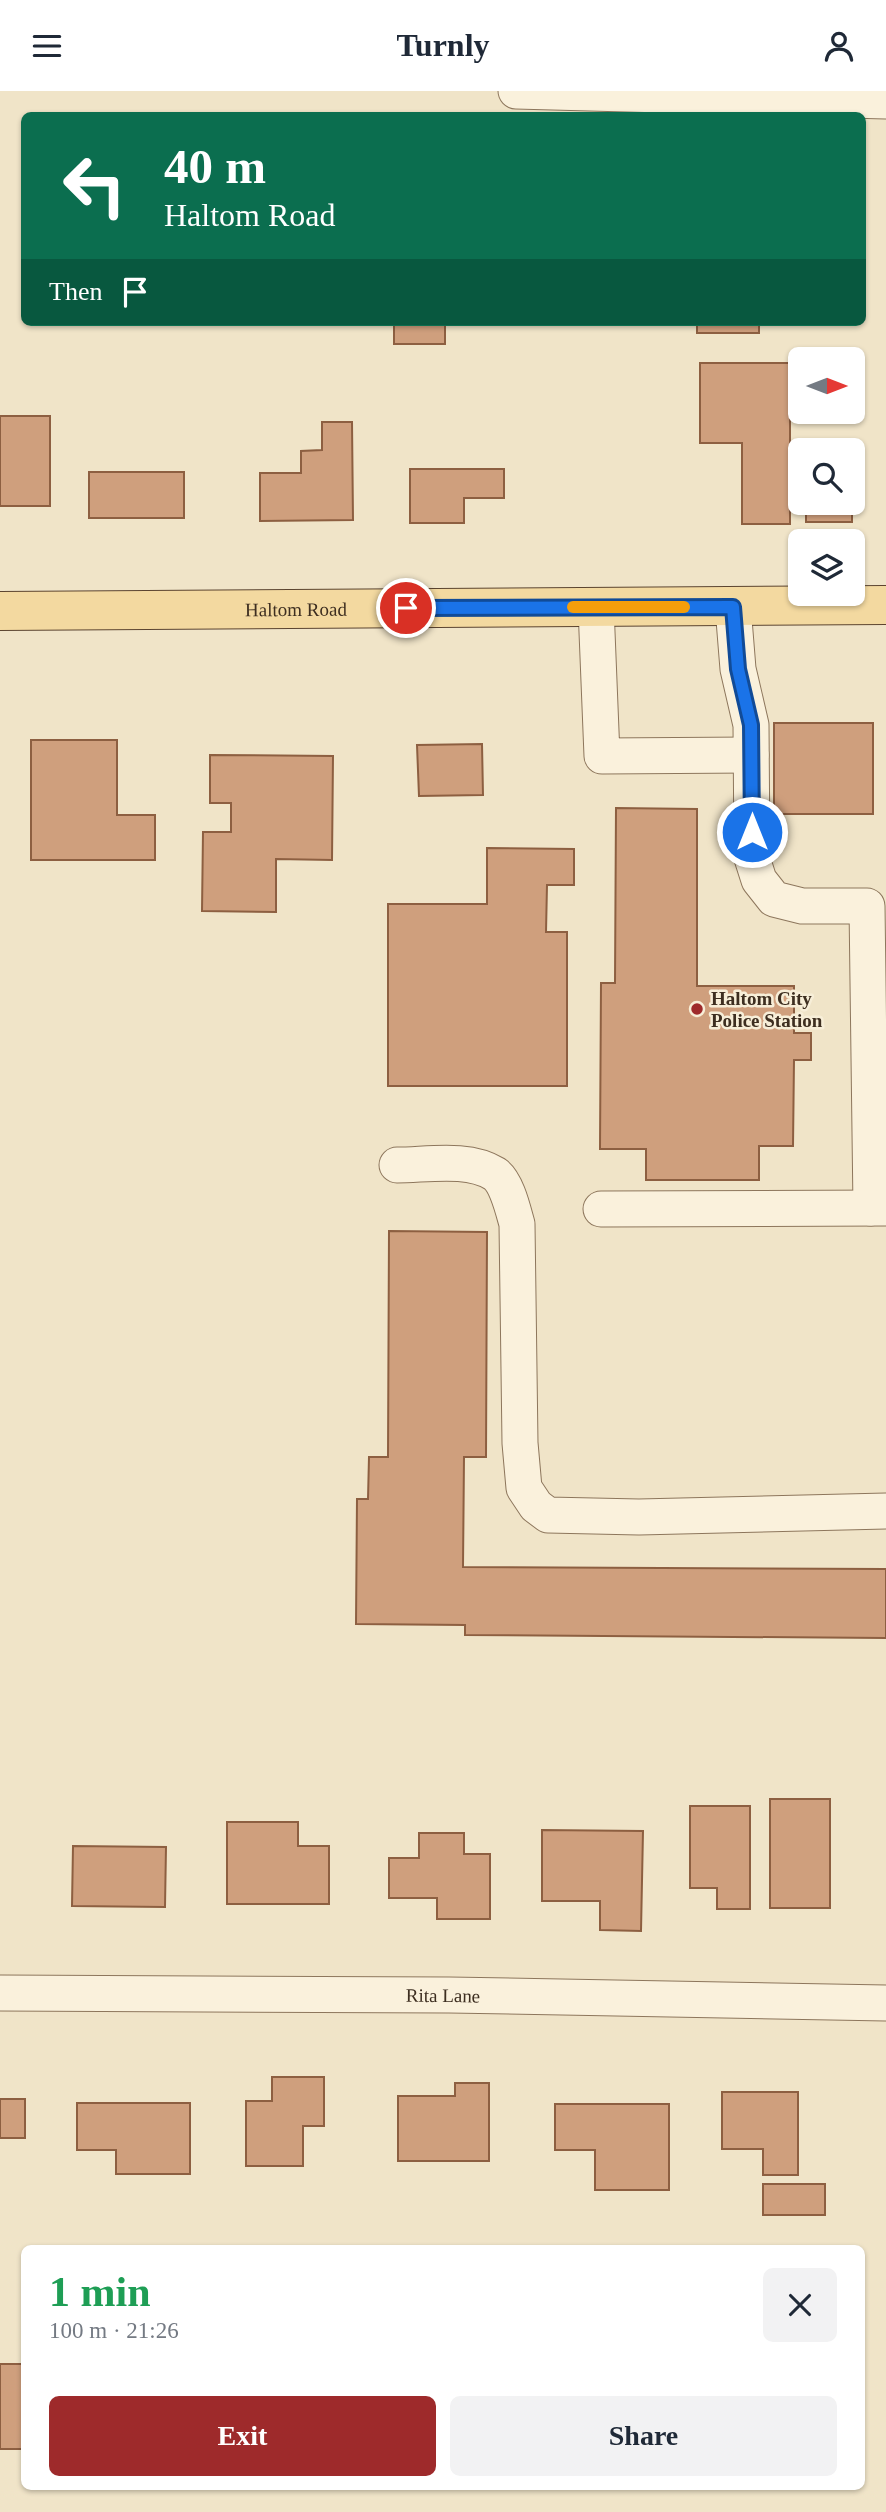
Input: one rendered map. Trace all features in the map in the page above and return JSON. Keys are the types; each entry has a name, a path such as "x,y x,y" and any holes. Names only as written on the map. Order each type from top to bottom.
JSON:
{"main road":[{"name":"Haltom Road","path":"0,611 886,605"}],"street":[{"path":"516,91 886,100"},
{"path":"596,607 602,756 751,755"},
{"path":"601,1209 878,1208 876,906 803,906 774,899 759,880 752,858 751,725 738,669 733,607"},
{"path":"397,1165 469,1165 497,1175 511,1199 517,1224 520,1443 524,1488 536,1506 548,1515 639,1517 886,1511"},
{"name":"Rita Lane","path":"0,1993 435,1994 886,2003"}],"building":[{"path":"394,326 445,326 445,344 394,344"},
{"path":"697,326 759,326 759,333 697,333"},
{"path":"700,363 788,363 790,524 742,524 742,443 700,443"},
{"path":"0,416 50,416 50,506 0,506"},
{"path":"322,422 352,422 353,520 260,521 260,473 301,473 301,451 322,450"},
{"path":"410,469 504,469 504,498 464,498 464,523 410,523"},
{"path":"89,472 184,472 184,518 89,518"},
{"path":"806,515 852,515 852,522 806,522"},
{"path":"774,723 873,723 873,814 774,814"},
{"path":"31,740 117,740 117,815 155,815 155,860 31,860"},
{"path":"482,744 483,795 419,796 417,745"},
{"path":"210,755 333,756 332,860 276,859 276,912 202,911 203,832 231,832 231,803 210,803"},
{"name":"Haltom City Police Station","path":"616,808 697,809 697,986 794,986 794,1033 811,1033 811,1060 794,1060 793,1146 759,1146 759,1180 646,1180 646,1149 600,1149 601,983 615,983"},
{"path":"487,848 574,849 574,885 547,885 546,932 567,932 567,1086 388,1086 388,904 487,904"},
{"path":"389,1231 487,1232 486,1457 464,1457 463,1567 886,1569 886,1638 465,1635 465,1625 356,1624 357,1499 368,1499 369,1457 388,1457"},
{"path":"770,1799 830,1799 830,1908 770,1908"},
{"path":"690,1806 750,1806 750,1909 717,1909 717,1888 690,1888"},
{"path":"227,1822 298,1822 298,1846 329,1846 329,1904 227,1904"},
{"path":"542,1830 643,1831 641,1931 600,1930 600,1901 542,1901"},
{"path":"419,1833 464,1833 464,1854 490,1854 490,1919 437,1919 437,1898 389,1898 389,1858 419,1858"},
{"path":"73,1846 166,1847 165,1907 72,1906"},
{"path":"272,2077 324,2077 324,2126 303,2126 303,2166 246,2166 246,2101 272,2101"},
{"path":"455,2083 489,2083 489,2161 398,2161 398,2096 455,2096"},
{"path":"722,2092 798,2092 798,2175 763,2175 763,2149 722,2149"},
{"path":"0,2099 25,2099 25,2138 0,2138"},
{"path":"77,2103 190,2103 190,2174 116,2174 116,2150 77,2150"},
{"path":"555,2104 669,2104 669,2190 595,2190 595,2150 555,2150"},
{"path":"763,2184 825,2184 825,2215 763,2215"},
{"path":"0,2364 21,2364 21,2449 0,2449"}],"slow traffic":[{"path":"573,607 684,607"}],"place":[{"name":"Haltom City Police Station","path":"697,1009"}],"route":[{"path":"406,608 733,607 738,669 751,725 752,832"}]}
